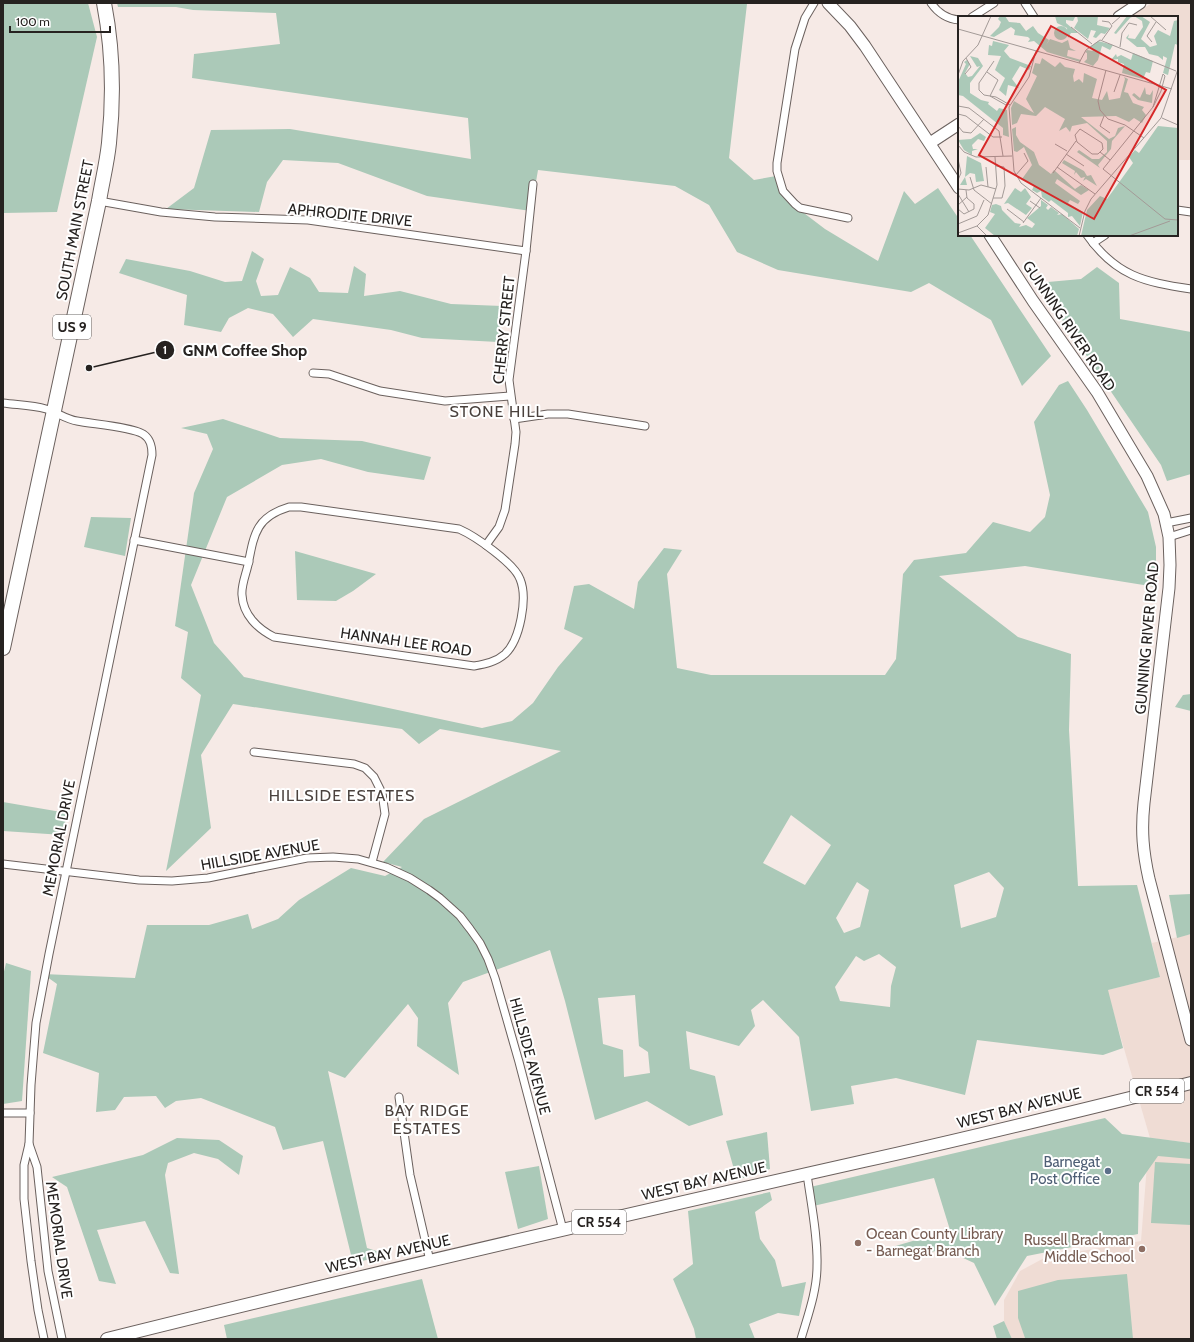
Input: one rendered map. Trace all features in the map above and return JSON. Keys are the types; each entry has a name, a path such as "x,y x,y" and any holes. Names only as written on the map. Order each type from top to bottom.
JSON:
{"highway":[{"name":"SOUTH MAIN STREET","path":"3,648 99,201 109,144 112,72 109,29 104,3"}],"main road":[{"name":"WEST BAY AVENUE","path":"107,1339 257,1301 1008,1128 1191,1083"}],"street":[{"path":"814,3 805,18 795,49 777,171 783,191 800,208 848,218"},
{"path":"828,3 850,26 866,46 958,186"},
{"path":"931,3 942,15 953,20 958,20"},
{"path":"974,16 994,3"},
{"path":"1025,3 1033,16"},
{"path":"1120,16 1140,3"},
{"path":"930,143 958,125"},
{"name":"CHERRY STREET","path":"486,546 499,527 506,510 516,432 510,396 509,375 526,251 533,184"},
{"name":"APHRODITE DRIVE","path":"99,201 161,212 214,218 308,220 526,251"},
{"path":"1178,210 1191,212"},
{"name":"GUNNING RIVER ROAD","path":"991,236 1033,301 1098,392 1147,476 1164,514 1169,536 1169,588 1144,803 1142,837 1144,857 1149,879 1191,1040"},
{"path":"1088,236 1107,259 1131,275 1155,284 1191,289"},
{"path":"1093,243 1104,236"},
{"path":"313,373 329,374 380,391 445,401 510,396"},
{"path":"3,403 43,408 54,412"},
{"name":"MEMORIAL DRIVE","path":"44,1339 31,1261 24,1199 24,1166 29,1144 31,1085 36,1023 152,455 152,445 147,437 136,431 64,418 54,412"},
{"path":"514,420 548,414 568,414 646,426"},
{"name":"HANNAH LEE ROAD","path":"289,507 301,507 460,530 472,535 515,570 520,579 524,594 523,608 514,642 505,654 493,662 474,666 274,637 259,628 253,622 244,606 242,595 248,562 254,536 261,523 270,516 289,507"},
{"path":"1166,523 1191,518"},
{"path":"1169,536 1191,530"},
{"path":"134,540 248,562"},
{"path":"254,752 354,764 365,768 374,777 382,793 385,814 372,862"},
{"name":"HILLSIDE AVENUE","path":"3,864 139,880 172,881 208,878 307,858 333,857 372,862 410,878 440,898 460,916 480,943 495,978 508,1021 563,1230"},
{"path":"399,1096 410,1175 430,1261"},
{"path":"3,1113 30,1113"},
{"name":"MEMORIAL DRIVE","path":"29,1144 34,1155 48,1271 62,1339"},
{"path":"801,1339 812,1304 817,1266 807,1174"},
{"path":"24,1181 38,1180"}],"shaded area":[{"path":"1152,3 1191,3 1191,160 1178,160 1178,16 1132,16"},
{"path":"1191,934 1191,1143 1150,1138 1107,990 1160,977 1152,943"},
{"name":"Russell Brackman Middle School","path":"1148,1152 1191,1154 1191,1339 1012,1339 1004,1321 1004,1300 1020,1271 1046,1257 1141,1241"}],"green space":[{"path":"3,3 88,3 97,37 57,212 3,213"},
{"path":"117,3 747,4 729,158 754,180 776,176 792,204 825,229 878,261 904,191 915,204 938,188 958,218 958,236 971,236 1051,356 1022,386 991,320 929,283 911,292 778,270 737,252 709,205 675,186 538,170 531,211 427,196 338,163 283,160 267,182 259,212 166,209 194,188 211,130 290,129 471,159 468,118 192,78 194,54 280,44 276,13 193,10 176,7 118,7"},
{"path":"252,251 264,259 256,281 261,296 278,295 290,267 310,278 319,292 348,293 354,266 366,274 364,296 400,291 451,304 502,306 498,342 422,338 391,330 313,319 293,337 273,314 248,308 229,318 221,332 184,325 187,295 119,273 126,259 190,271 225,282 242,281"},
{"path":"1097,267 1119,283 1120,319 1191,332 1191,474 1167,481 1161,465 1037,283 1081,279"},
{"path":"1068,381 1148,512 1156,547 1156,587 1025,566 939,576 1018,637 1071,654 1069,730 1078,886 1137,885 1160,977 1108,990 1123,1048 1103,1055 977,1040 965,1095 896,1078 851,1086 854,1104 811,1111 799,1037 763,1000 751,1010 755,1026 739,1046 686,1031 690,1069 715,1076 723,1115 689,1126 647,1101 595,1120 565,1001 550,950 463,982 448,1003 459,1075 417,1046 418,1018 408,1004 345,1078 328,1071 367,1248 389,1255 353,1263 323,1141 283,1150 275,1127 201,1098 176,1101 165,1108 156,1096 124,1097 115,1110 96,1112 99,1073 43,1053 57,984 43,974 135,978 147,925 209,925 248,914 252,929 278,919 299,900 351,868 385,876 402,867 383,862 424,819 561,751 440,729 419,744 402,729 233,704 201,755 211,828 166,871 201,695 181,678 188,632 175,626 194,493 213,449 207,434 181,428 223,419 280,438 362,441 431,457 424,480 368,472 321,459 282,465 227,497 191,585 214,643 244,677 482,728 512,721 533,703 558,667 583,638 564,629 574,586 589,584 634,609 638,582 664,548 682,550 667,574 677,668 711,675 885,675 896,659 903,574 914,560 966,553 993,522 1030,532 1045,517 1050,495 1034,422 1059,385","holes":["791,815 831,845 805,885 763,863","989,872 1004,888 996,917 961,928 954,885","857,882 869,890 860,927 844,933 836,918","879,954 896,967 891,986 890,1007 840,1001 835,987 856,956 864,961","635,995 639,1046 648,1052 650,1073 624,1077 623,1050 603,1044 598,998"]},
{"path":"91,517 131,518 125,556 84,547"},
{"path":"295,551 376,574 353,591 336,601 297,600"},
{"path":"1191,694 1191,711 1175,707 1183,695"},
{"path":"3,802 67,813 63,835 3,831"},
{"path":"1191,894 1191,934 1177,938 1169,895"},
{"path":"6,963 31,971 22,1101 3,1104 3,976"},
{"path":"1105,1118 1122,1134 1191,1143 1191,1159 1158,1156 1139,1183 1138,1234 1027,1256 995,1306 974,1263 946,1250 884,1257 882,1250 950,1230 934,1178 809,1207 806,1188"},
{"path":"767,1132 770,1169 737,1180 726,1141"},
{"path":"177,1138 219,1140 243,1156 239,1175 218,1159 194,1153 168,1163 165,1175 179,1274 170,1273 145,1221 97,1230 116,1284 99,1281 67,1187 52,1177 143,1155"},
{"path":"1155,1162 1191,1164 1191,1225 1151,1223"},
{"path":"539,1166 548,1219 518,1229 505,1172"},
{"path":"770,1192 772,1200 755,1212 760,1239 775,1260 782,1287 806,1282 799,1316 778,1313 749,1324 755,1339 696,1339 694,1329 673,1279 693,1264 688,1211"},
{"path":"1127,1274 1133,1339 1025,1338 1018,1318 1018,1291 1058,1280"},
{"path":"422,1279 438,1339 227,1339 224,1325"},
{"path":"1004,1321 1012,1339 997,1339 993,1326"}],"place":[{"name":"GNM Coffee Shop","path":"89,368"},
{"name":"Barnegat Post Office","path":"1108,1171"},
{"name":"Ocean County Library - Barnegat Branch","path":"858,1243"},
{"name":"Russell Brackman Middle School","path":"1142,1249"}],"district":[{"name":"STONE HILL","path":"497,411"},
{"name":"HILLSIDE ESTATES","path":"342,795"},
{"name":"BAY RIDGE ESTATES","path":"427,1119"}]}
